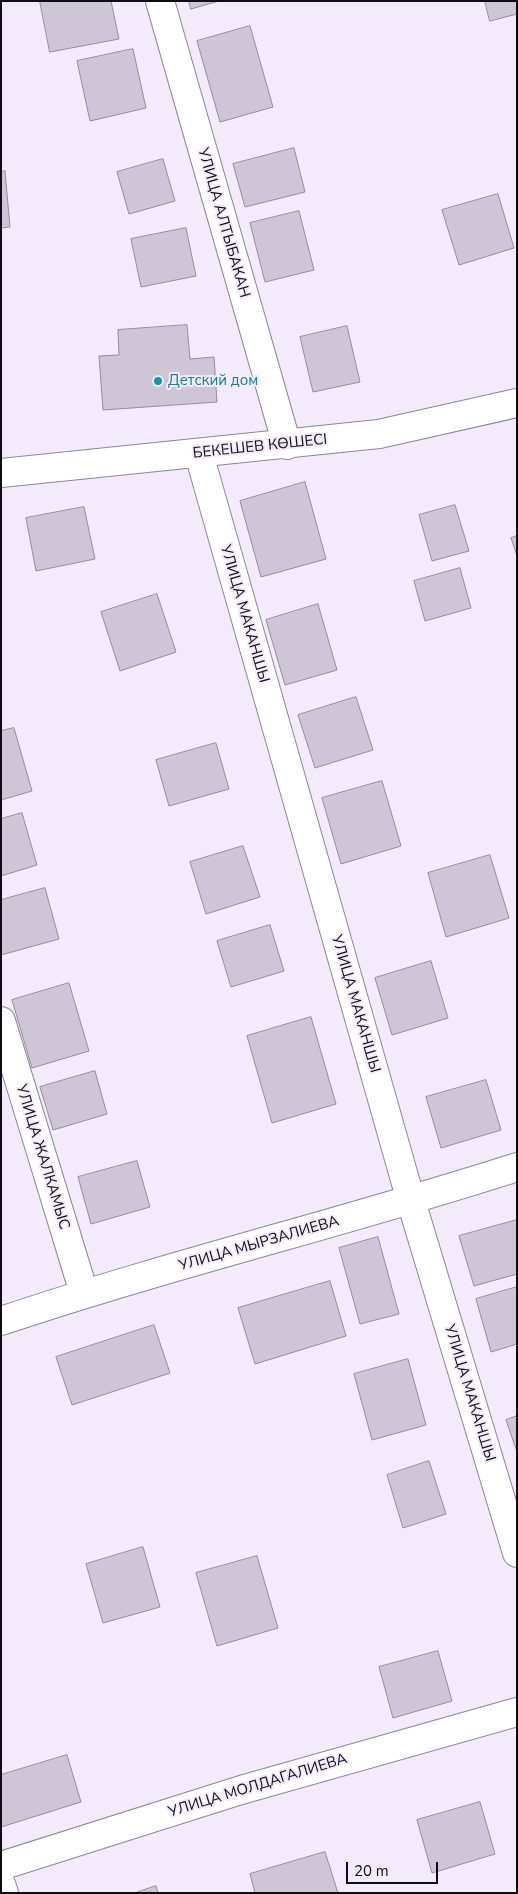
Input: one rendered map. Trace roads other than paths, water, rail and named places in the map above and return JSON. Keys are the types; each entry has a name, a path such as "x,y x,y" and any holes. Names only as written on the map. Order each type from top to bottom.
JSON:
{"street":[{"name":"УЛИЦА АЛТЫБАКАН","path":"160,1 286,445"},
{"name":"БЕКЕШЕВ КӨШЕСІ","path":"1,473 379,434 517,402"},
{"name":"УЛИЦА МАКАНШЫ","path":"199,454 411,1201 517,1553"},
{"name":"УЛИЦА ЖАЛКАМЫС","path":"1,1021 84,1293"},
{"name":"УЛИЦА МЫРЗАЛИЕВА","path":"1,1321 84,1293 411,1201 517,1167"},
{"name":"УЛИЦА МОЛДАГАЛИЕВА","path":"1,1866 241,1790 517,1712"},
{"path":"1,1884 4,1893"}],"place":[{"name":"Детский дом","path":"158,381"}]}
